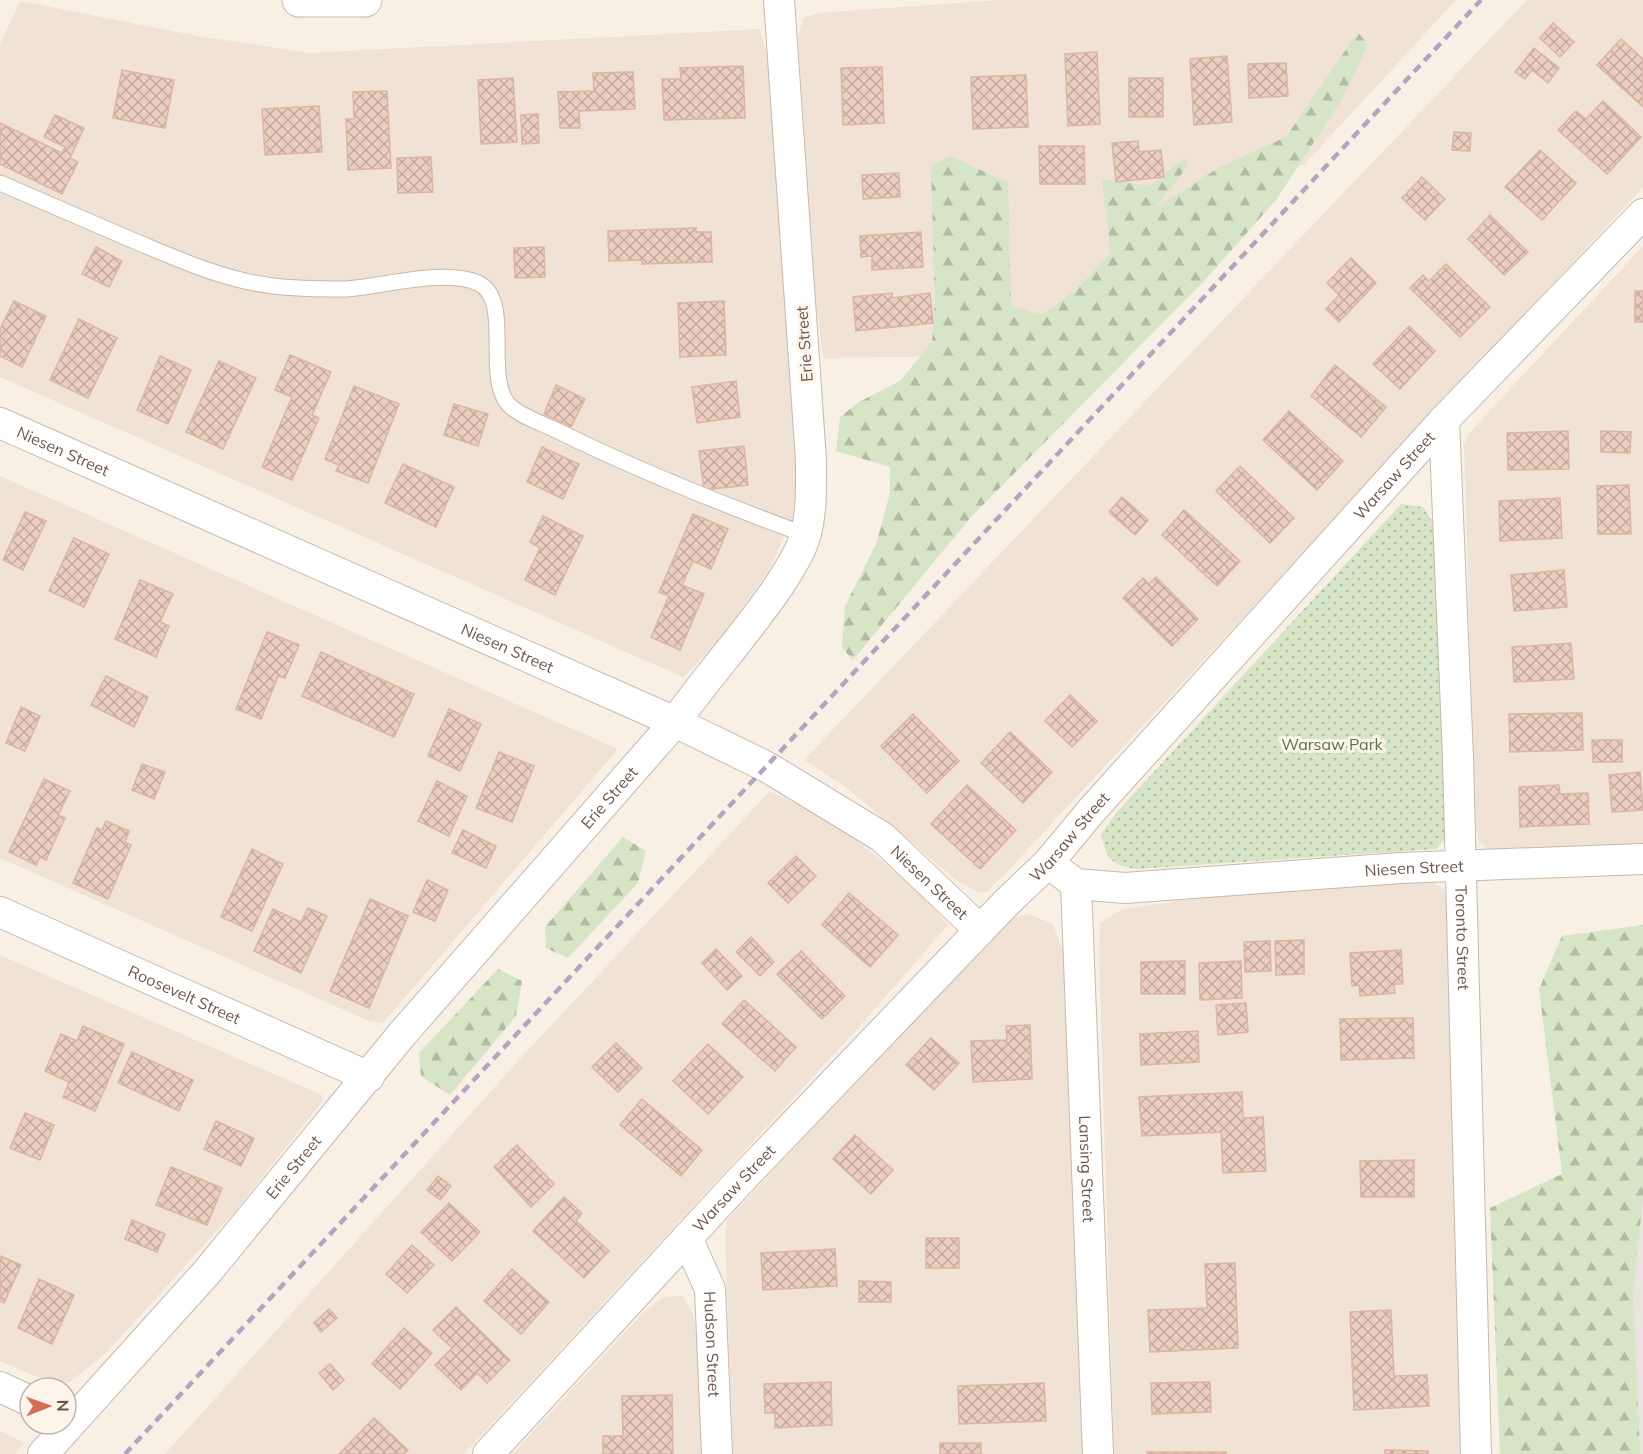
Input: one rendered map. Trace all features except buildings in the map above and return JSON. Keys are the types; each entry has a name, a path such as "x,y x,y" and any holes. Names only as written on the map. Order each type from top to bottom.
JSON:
{"street":[{"path":"300,0 365,0"},
{"name":"Erie Street","path":"78,1408 207,1272 403,1033 675,722 697,691 747,632 789,571 806,535 812,495 812,460 779,0"},
{"name":"Warsaw Street","path":"488,1454 687,1238 980,930 1048,863 1092,810 1444,420 1643,214"},
{"name":"Toronto Street","path":"1444,420 1460,865 1476,1454"},
{"name":"Niesen Street","path":"0,423 675,722 767,767 882,837 980,930"},
{"name":"Niesen Street","path":"1076,884 1125,888 1460,865 1508,866 1643,859"},
{"path":"1048,863 1076,884"},
{"name":"Lansing Street","path":"1076,884 1098,1454"},
{"name":"Roosevelt Street","path":"0,912 369,1077"},
{"name":"Hudson Street","path":"687,1238 710,1289 717,1454"},
{"path":"0,1387 18,1395"},
{"name":"Erie Street","path":"43,1454 56,1436"}],"lane":[{"path":"0,183 187,263 237,280 275,286 345,289 436,279 466,279 481,285 492,296 496,321 498,382 508,404 590,447 741,511 806,535"}],"shaded area":[{"path":"1000,0 1456,0 1304,165 1229,180 1044,355 823,358 816,302 798,38 803,18 819,13"},
{"path":"1527,0 1643,0 1643,187 1003,876 987,892 977,892 956,880 847,788 804,760"},
{"path":"20,1 198,36 310,53 760,29 770,63 797,461 793,516 770,569 711,650 683,677 0,377 0,44"},
{"path":"1643,246 1643,845 1489,851 1479,842 1475,821 1464,445 1470,432"},
{"path":"0,476 618,749 383,1023 369,1021 0,858"},
{"path":"770,791 835,823 921,893 948,925 860,1026 464,1454 165,1454 519,1060"},
{"path":"1427,878 1445,890 1449,900 1465,1454 1114,1454 1099,954 1100,923 1122,909 1228,894"},
{"path":"1029,914 1053,924 1063,951 1076,1102 1089,1454 733,1454 725,1237 727,1220 982,947 1012,918"},
{"path":"0,955 322,1095 322,1102 235,1211 107,1352 77,1376 34,1376 0,1361"},
{"path":"1643,1007 1643,1454 1622,1454"},
{"path":"682,1295 693,1314 699,1353 703,1454 512,1454 646,1310 664,1297"},
{"path":"0,1431 25,1443 15,1454 0,1454"}],"green space":[{"path":"1358,32 1368,45 1342,99 1276,200 1204,281 971,517 853,660 842,648 845,606 876,544 890,493 890,467 836,451 840,417 859,402 900,381 932,342 935,302 931,165 951,156 1008,183 1011,306 1042,315 1077,289 1111,253 1102,179 1149,186 1185,158 1187,167 1154,209 1220,167 1286,137"},
{"name":"Warsaw Park","path":"1401,504 1423,507 1434,524 1448,836 1436,849 1136,869 1115,863 1105,850 1101,834 1116,813"},
{"path":"623,837 646,851 638,883 568,958 546,948 545,927"},
{"path":"1643,925 1643,1195 1633,1294 1640,1454 1500,1454 1490,1208 1562,1174 1539,989 1562,936"},
{"path":"498,969 522,981 516,1016 450,1095 421,1076 419,1053"}],"railway":[{"path":"125,1454 1481,0"}]}
